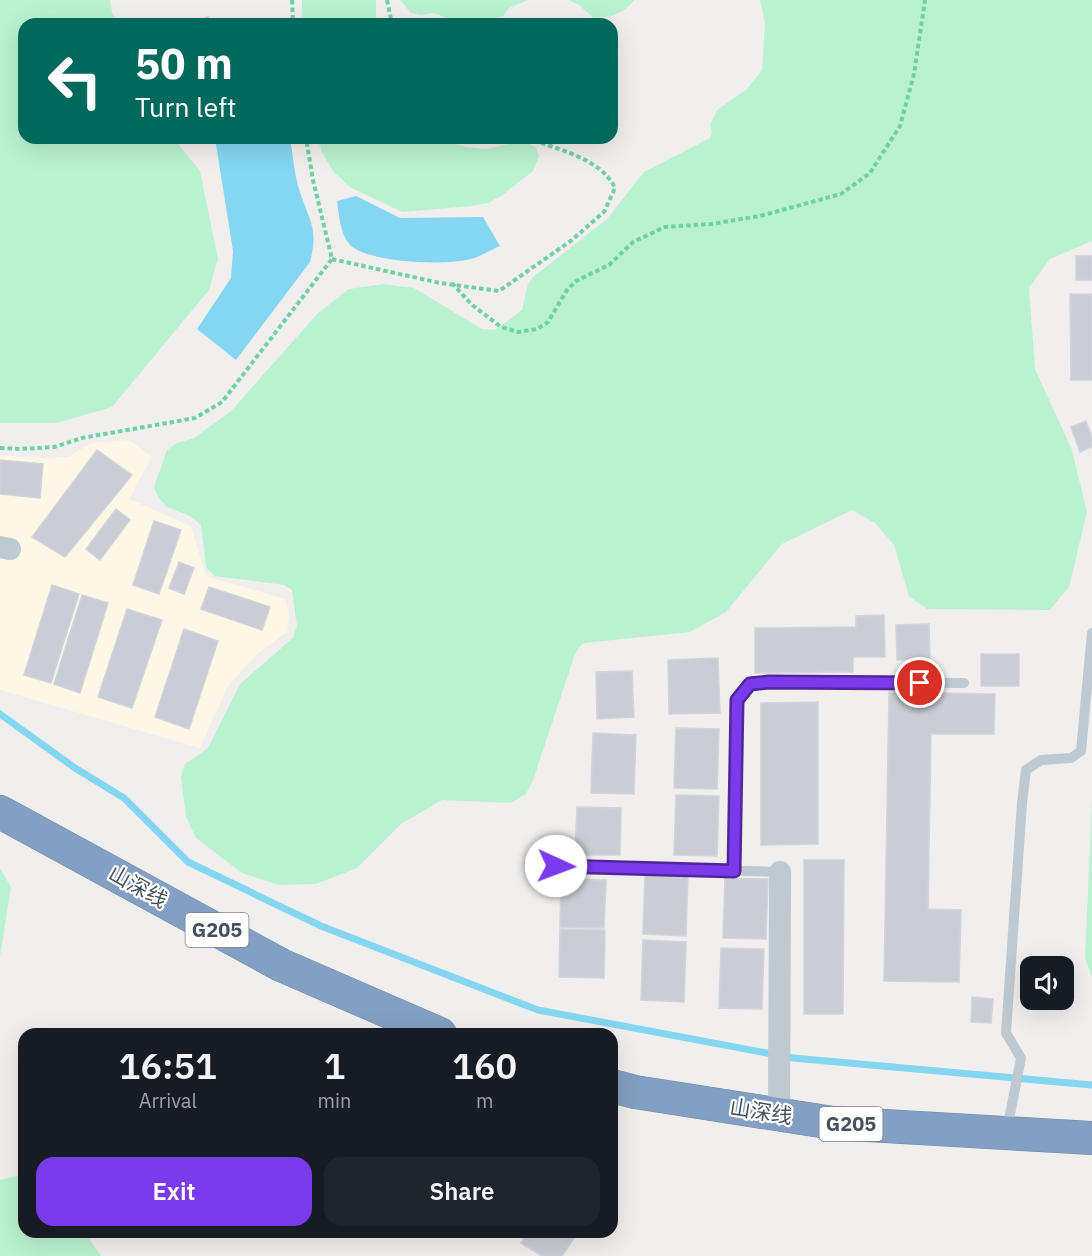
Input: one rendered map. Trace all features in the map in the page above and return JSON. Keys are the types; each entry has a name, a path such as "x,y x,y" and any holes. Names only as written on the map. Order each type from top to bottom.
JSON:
{"highway":[{"name":"山深线","path":"0,812 281,964 426,1028"},
{"name":"山深线","path":"618,1088 834,1123 1092,1138"}],"street":[{"path":"779,1115 780,872"}],"lane":[{"path":"1007,1133 1021,1058 1006,1033 1026,770 1041,760 1071,758 1082,751 1089,692 1092,633"},
{"path":"734,871 737,700 750,684 769,682 964,683"},
{"path":"556,866 780,872"}],"path":[{"path":"292,0 293,18"},
{"path":"387,0 391,18"},
{"path":"452,283 471,304 501,327 518,332 537,329 548,322 567,290 576,281 609,264 633,242 665,227 711,224 760,216 841,194 870,173 900,126 914,74 925,0"},
{"path":"307,144 332,259"},
{"path":"332,259 440,283 499,291 572,240 604,212 615,188 610,177 597,166 542,144"},
{"path":"0,448 54,447 82,438 195,418 222,402 332,259"}],"shaded area":[{"path":"129,440 152,457 129,499 191,526 206,576 285,599 289,615 287,632 256,655 228,686 200,748 0,690 0,455 68,457 91,443"}],"green space":[{"path":"0,0 110,0 115,18 18,18 18,144 178,144 200,171 218,259 209,290 112,407 57,423 0,423"},
{"path":"302,0 376,0 376,18 302,18"},
{"path":"400,0 528,0 509,8 503,16 496,18 447,18 433,13 421,15 411,13"},
{"path":"569,0 634,0 626,9 616,14 594,18"},
{"path":"760,0 1092,0 1092,241 1050,259 1029,288 1035,369 1072,450 1087,512 1069,587 1050,610 927,609 909,596 894,545 875,523 852,510 782,544 726,612 690,632 584,643 580,646 575,654 533,780 526,794 511,803 442,800 401,824 357,868 316,884 279,885 242,873 196,838 186,817 181,777 185,764 208,748 240,684 293,638 297,626 292,590 284,585 215,576 206,567 201,525 190,516 167,507 158,497 154,487 167,450 177,443 194,438 231,411 318,313 349,289 383,284 414,288 482,329 495,330 522,310 528,284 533,277 607,219 644,172 710,138 712,132 710,125 717,110 747,89 762,70 765,24"},
{"path":"319,144 455,144 486,149 508,144 529,144 536,147 539,156 533,171 501,196 488,203 402,212 350,187 333,171"},
{"path":"1092,799 1092,977 1085,958"},
{"path":"0,868 11,887 0,956"},
{"path":"18,1176 18,1238 88,1238 101,1256 0,1256 0,1180"}],"water":[{"path":"216,144 291,144 297,183 313,232 310,262 236,360 197,329 231,278 233,251"},
{"path":"356,196 400,218 483,217 500,246 482,255 459,261 408,261 373,256 350,245 344,235 337,201"}],"building":[{"path":"1076,256 1092,256 1092,280 1076,280"},
{"path":"1070,294 1092,294 1092,380 1071,380"},
{"path":"1086,421 1092,438 1092,447 1080,452 1071,427"},
{"path":"97,450 132,475 65,557 32,537"},
{"path":"0,460 43,464 40,498 0,494"},
{"path":"116,509 130,520 100,560 86,549"},
{"path":"154,521 181,530 159,594 133,585"},
{"path":"179,562 194,568 184,594 169,588"},
{"path":"52,585 79,594 51,683 24,675"},
{"path":"209,587 270,607 262,630 201,609"},
{"path":"82,595 108,603 80,693 54,684"},
{"path":"127,609 162,620 132,708 98,697"},
{"path":"884,615 885,657 853,657 853,672 755,673 755,628 856,627 856,616"},
{"path":"929,624 930,659 897,660 896,625"},
{"path":"184,629 218,641 189,729 155,717"},
{"path":"981,654 1019,654 1019,686 981,686"},
{"path":"718,658 720,713 669,714 668,660"},
{"path":"632,671 634,717 597,719 596,672"},
{"path":"889,692 995,694 994,734 931,734 928,909 961,910 959,982 884,981"},
{"path":"818,702 818,844 761,845 761,703"},
{"path":"676,728 719,729 717,789 674,788"},
{"path":"593,733 636,735 634,794 591,793"},
{"path":"676,795 719,796 717,856 674,855"},
{"path":"577,807 621,808 620,855 575,855"},
{"path":"804,860 844,860 843,1014 804,1014"},
{"path":"645,874 688,876 686,936 643,934"},
{"path":"725,878 768,879 766,939 723,938"},
{"path":"561,879 606,880 604,928 560,927"},
{"path":"560,929 605,930 604,978 559,977"},
{"path":"643,940 686,942 684,1002 641,1000"},
{"path":"721,948 764,949 762,1009 719,1008"},
{"path":"972,997 993,999 991,1023 971,1022"},
{"path":"524,1238 574,1238 562,1256 542,1256 521,1243"}],"waterway":[{"path":"0,714 75,768 124,798 188,862 321,926 538,1010 793,1058 1092,1085"}],"route":[{"path":"556,866 734,871 737,700 750,684 769,682 920,683"}]}
